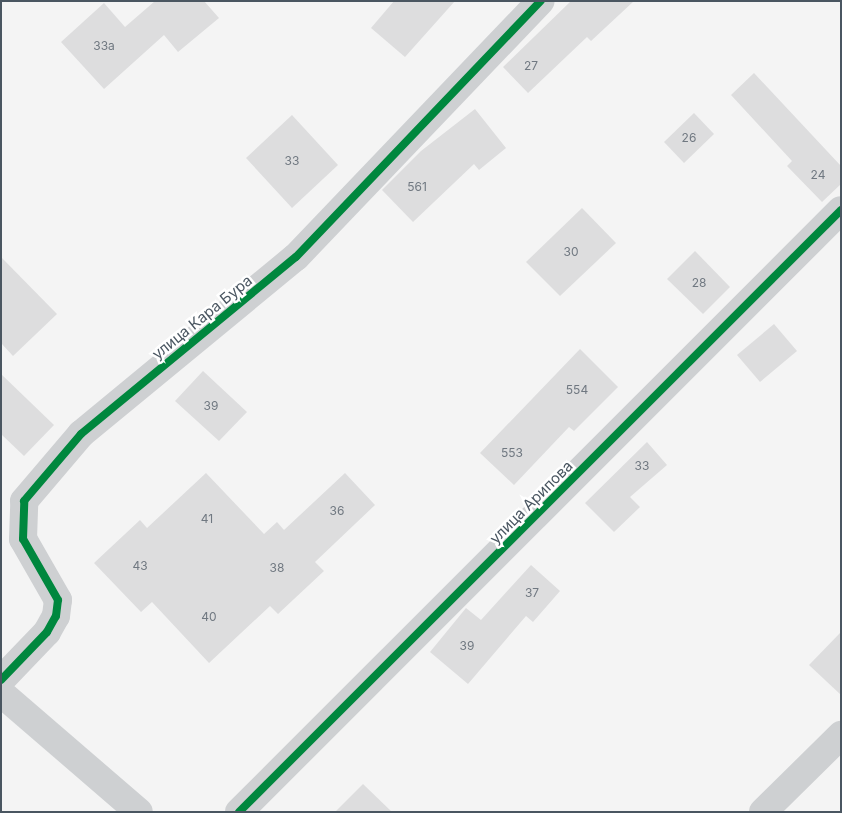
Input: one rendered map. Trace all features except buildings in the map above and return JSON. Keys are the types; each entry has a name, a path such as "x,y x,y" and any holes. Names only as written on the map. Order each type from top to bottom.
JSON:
{"street":[{"name":"улица Кара Бура","path":"1,680 47,632 56,616 58,600 23,539 24,501 81,434 296,257 541,1"},
{"name":"улица Арипова","path":"239,812 841,210"},
{"path":"1,693 139,812"},
{"path":"763,812 841,735"}],"cycle path":[{"path":"1,680 47,632 56,616 58,600 23,539 24,501 81,434 296,257 541,1"},
{"path":"239,812 841,210"}]}
